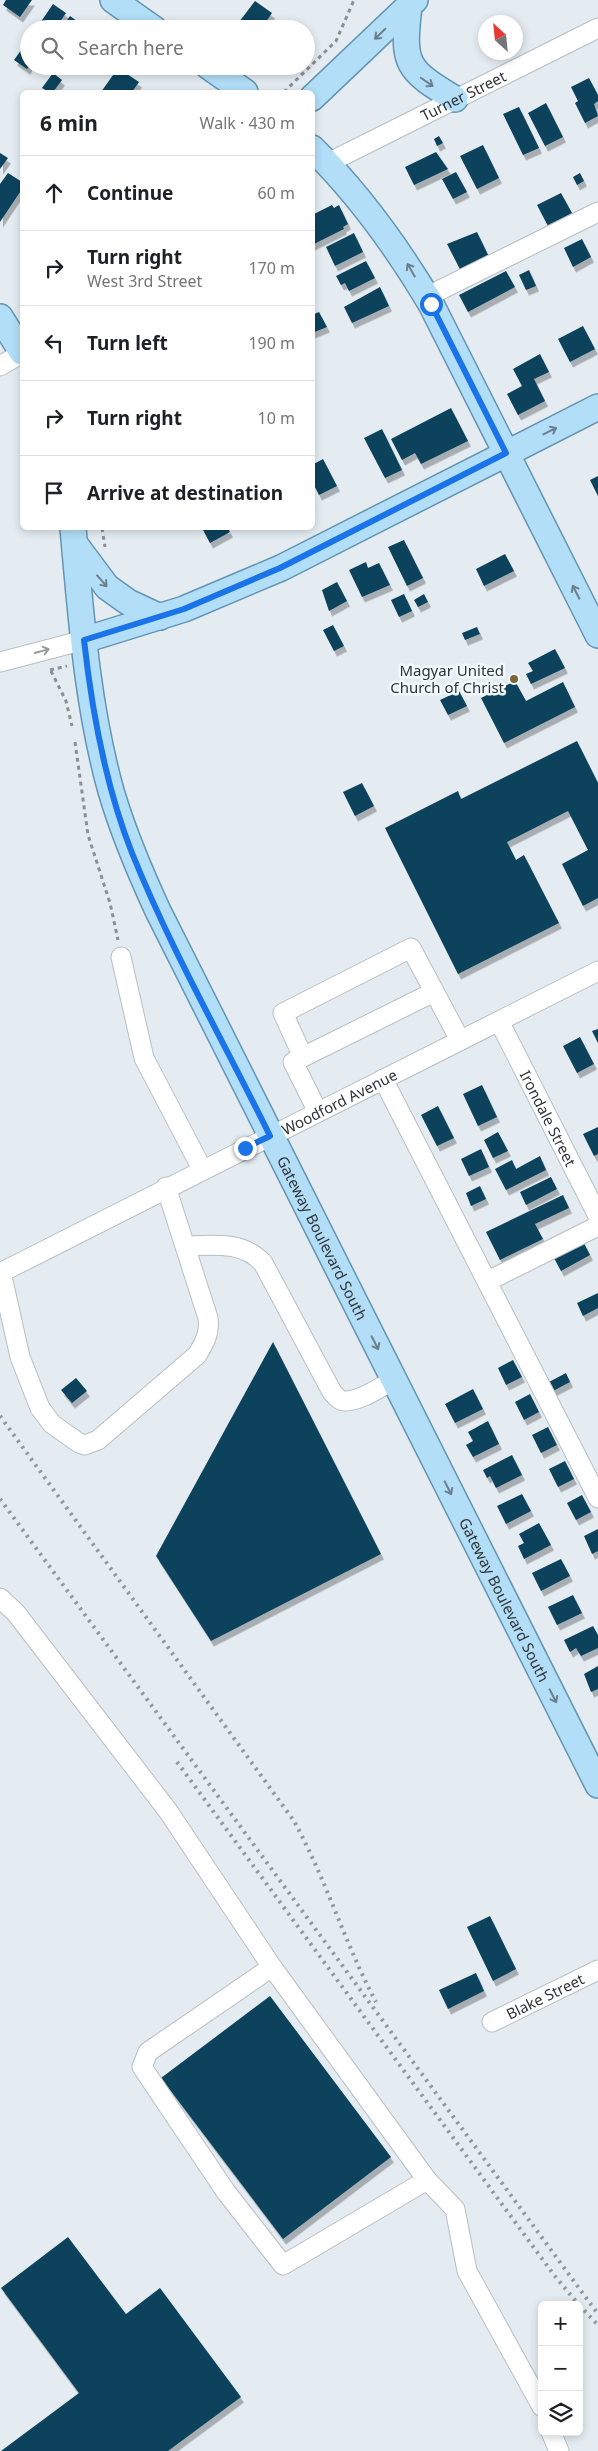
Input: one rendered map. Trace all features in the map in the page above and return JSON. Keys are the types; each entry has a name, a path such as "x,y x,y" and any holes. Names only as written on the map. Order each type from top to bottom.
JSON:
{"main road":[{"path":"113,0 141,20"},
{"path":"315,95 412,3"},
{"path":"412,3 406,42 409,61 423,80 454,100"},
{"path":"221,75 242,90"},
{"path":"320,156 374,216 404,259 426,297 598,635"},
{"path":"0,318 20,350"},
{"path":"84,640 184,609 280,568 598,407"},
{"path":"73,535 107,587 128,602 160,617"},
{"name":"Gateway Boulevard South","path":"73,535 84,640 96,728 112,791 132,852 158,911 270,1136 598,1785"}],"street":[{"name":"Turner Street","path":"320,156 454,100 598,28"},
{"path":"426,297 598,212"},
{"path":"0,366 20,354"},
{"path":"0,662 84,640"},
{"path":"303,1057 283,1013 410,948 460,1040"},
{"path":"121,957 144,1058 202,1170"},
{"name":"Woodford Avenue","path":"0,1272 598,971"},
{"path":"318,1112 293,1062 434,992"},
{"name":"Irondale Street","path":"499,1020 598,1216"},
{"path":"383,1079 598,1498"},
{"path":"0,1272 20,1356 40,1408 52,1424 85,1444 98,1440 197,1355 206,1341 209,1329 208,1318 166,1187"},
{"path":"488,1281 598,1226"},
{"path":"185,1246 229,1245 255,1254 263,1263 332,1392 338,1399 345,1401 358,1398 394,1380"},
{"path":"0,1598 16,1613 168,1811 272,1967 427,2180 455,2209 467,2271 538,2401"},
{"path":"272,1967 148,2052 142,2067 226,2192 283,2265 427,2180"},
{"name":"Blake Street","path":"492,2022 598,1970"},
{"path":"553,2436 559,2451"}],"path":[{"path":"315,62 336,41 354,0"},
{"path":"286,90 301,75"},
{"path":"51,671 70,714 88,835 110,903 121,957"}],"building":[{"path":"6,0 32,0 20,17 3,5"},
{"path":"255,1 272,13 267,20 241,20"},
{"path":"53,4 66,13 61,20 42,20"},
{"path":"70,16 76,20 67,20"},
{"path":"20,52 20,64 14,60"},
{"path":"52,75 56,75 62,80 54,90 42,88"},
{"path":"113,75 128,75 139,82 133,90 102,90"},
{"path":"589,78 598,95 598,101 594,104 598,116 585,123 575,103 578,101 571,87"},
{"path":"546,103 563,137 545,146 528,113"},
{"path":"519,107 539,148 523,155 503,114"},
{"path":"439,136 443,143 437,146 434,139"},
{"path":"483,145 499,178 477,189 460,156"},
{"path":"436,152 448,169 414,185 405,167"},
{"path":"0,153 8,158 0,169"},
{"path":"456,172 467,192 453,199 442,179"},
{"path":"8,173 20,181 20,192 0,222 0,184"},
{"path":"580,173 584,181 577,185 573,177"},
{"path":"561,193 572,213 548,226 537,205"},
{"path":"332,205 334,208 339,205 348,224 343,227 344,229 315,244 315,214"},
{"path":"477,232 490,259 462,273 447,244"},
{"path":"354,233 363,252 335,266 326,247"},
{"path":"582,239 591,257 573,267 564,248"},
{"path":"366,261 375,278 349,291 345,283 341,285 336,276"},
{"path":"529,270 536,286 526,290 519,275"},
{"path":"506,271 515,287 468,312 459,295"},
{"path":"380,287 389,306 352,323 344,307"},
{"path":"319,312 327,327 315,332 315,314"},
{"path":"583,326 595,349 570,362 558,339"},
{"path":"540,354 549,372 534,379 545,401 518,415 507,394 522,386 513,369"},
{"path":"451,408 468,441 421,464 415,453 402,460 391,439"},
{"path":"382,429 402,470 385,478 364,438"},
{"path":"323,459 337,486 319,495 315,487 315,463"},
{"path":"598,476 598,496 590,480"},
{"path":"203,530 229,530 230,532 210,543"},
{"path":"404,540 423,578 407,586 388,547"},
{"path":"505,554 514,571 484,586 476,569"},
{"path":"366,562 368,568 379,563 390,585 362,597 349,570"},
{"path":"337,582 347,601 329,611 322,590"},
{"path":"404,594 412,611 399,617 391,600"},
{"path":"424,594 428,602 418,607 414,600"},
{"path":"333,625 344,646 334,651 323,630"},
{"path":"477,627 480,634 465,640 462,633"},
{"path":"555,649 565,668 531,684 526,674 533,671 528,663"},
{"path":"515,681 526,701 563,682 575,707 504,743 481,698"},
{"path":"459,691 467,706 448,715 440,700"},
{"path":"577,741 598,783 598,898 583,906 562,864 588,850 568,811 507,842 516,860 524,855 559,923 458,974 385,828 458,791 461,799"},
{"path":"362,783 374,806 355,816 343,792"},
{"path":"598,1029 598,1043 592,1031"},
{"path":"580,1037 594,1064 577,1073 563,1046"},
{"path":"482,1085 497,1117 478,1126 463,1094"},
{"path":"438,1106 454,1138 437,1146 421,1115"},
{"path":"598,1127 598,1154 594,1156 583,1134"},
{"path":"498,1132 508,1151 493,1158 484,1140"},
{"path":"481,1149 489,1167 469,1176 461,1159"},
{"path":"540,1156 546,1170 506,1190 495,1169 512,1160 516,1169"},
{"path":"551,1177 557,1189 526,1205 520,1192"},
{"path":"480,1186 486,1199 471,1206 466,1193"},
{"path":"563,1195 569,1208 535,1224 543,1239 500,1260 486,1232"},
{"path":"584,1243 590,1255 561,1271 554,1258"},
{"path":"598,1293 598,1308 583,1316 577,1303"},
{"path":"273,1342 381,1554 211,1641 156,1556"},
{"path":"513,1360 522,1377 506,1385 498,1368"},
{"path":"566,1373 570,1382 553,1391 549,1382"},
{"path":"76,1378 87,1391 72,1403 61,1390"},
{"path":"473,1389 483,1409 455,1423 445,1404"},
{"path":"530,1394 539,1412 524,1420 515,1402"},
{"path":"488,1421 499,1444 473,1457 466,1445 473,1441 468,1432"},
{"path":"548,1427 557,1445 541,1453 532,1435"},
{"path":"512,1455 522,1475 496,1488 490,1476 487,1478 483,1470"},
{"path":"565,1461 574,1479 558,1487 549,1469"},
{"path":"522,1494 531,1511 506,1524 497,1506"},
{"path":"582,1495 591,1512 576,1520 567,1503"},
{"path":"539,1523 551,1545 524,1559 518,1546 524,1543 519,1534"},
{"path":"598,1529 598,1551 592,1554 584,1536"},
{"path":"561,1559 570,1576 541,1591 532,1573"},
{"path":"573,1595 582,1613 557,1625 548,1607"},
{"path":"593,1626 598,1635 598,1648 581,1656 576,1648 570,1652 564,1640"},
{"path":"598,1666 598,1689 591,1692 584,1674"},
{"path":"490,1916 516,1969 493,1981 467,1927"},
{"path":"476,1973 484,1991 448,2009 439,1990"},
{"path":"270,1996 391,2157 283,2239 161,2078"},
{"path":"68,2237 126,2314 160,2288 241,2397 168,2451 1,2451 79,2393 1,2288"}],"railway":[{"path":"0,1416 294,1821 376,2002"},
{"path":"0,1499 598,2314"},
{"path":"177,1762 554,2275 576,2301"},
{"path":"583,2309 598,2325"}],"place":[{"name":"Magyar United Church of Christ","path":"514,679"}],"route":[{"path":"245,1148 270,1136 158,911 132,852 112,791 96,728 84,640 184,609 280,568 506,453 431,304"}]}
